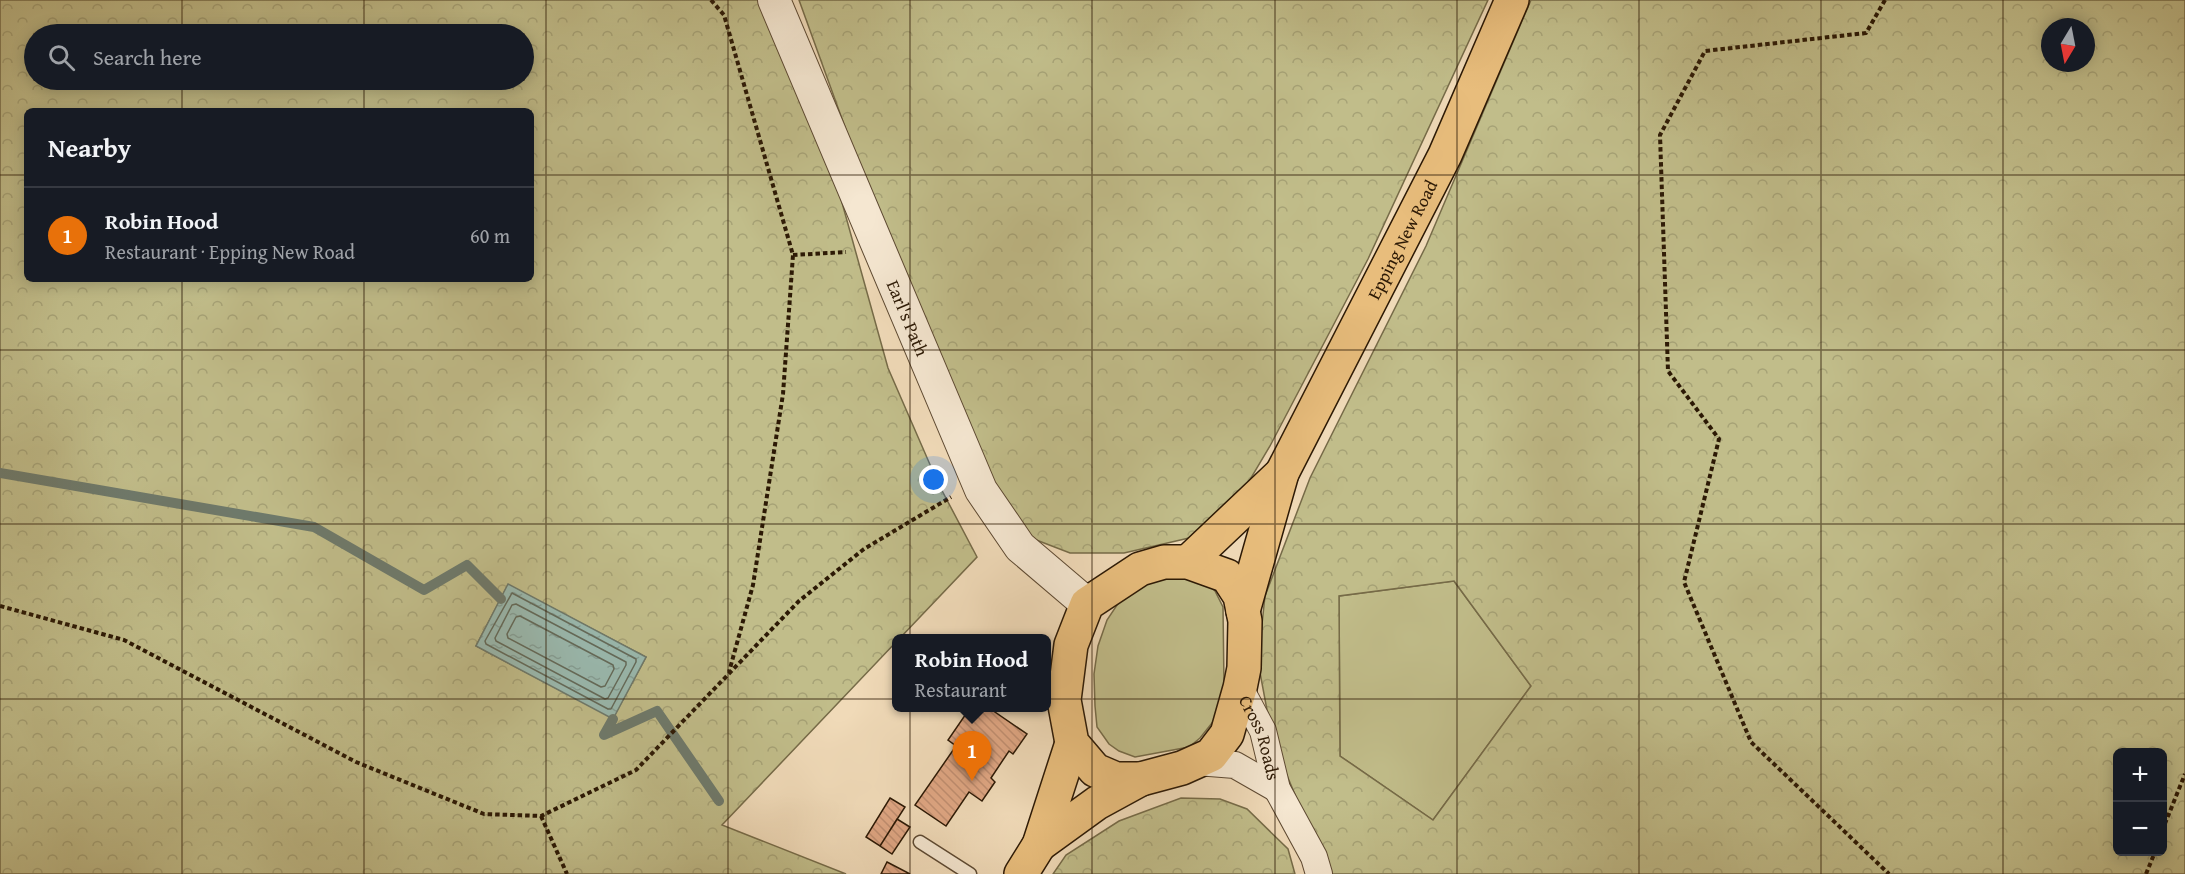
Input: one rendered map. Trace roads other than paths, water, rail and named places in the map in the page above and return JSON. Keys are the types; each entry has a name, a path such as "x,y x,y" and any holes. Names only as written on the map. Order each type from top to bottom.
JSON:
{"main road":[{"name":"Epping New Road","path":"1243,611 1282,473 1444,155 1512,0"},
{"name":"Epping New Road","path":"1188,562 1282,473"},
{"path":"1021,874 1039,845 1072,743 1064,700 1071,645 1087,604 1140,569 1164,562 1188,562 1227,576 1240,596 1245,621 1244,668 1227,734 1211,755 1182,768 1141,779 1097,803 1039,845"},
{"path":"1072,743 1095,770 1116,779 1141,779"}],"street":[{"name":"Earl's Path","path":"774,0 977,482 1020,547 1087,604"},
{"name":"Cross Roads","path":"1240,688 1263,731 1277,789 1314,857 1319,874"},
{"name":"Cross Roads","path":"1197,762 1234,765 1277,789"}],"lane":[{"path":"920,842 970,874"}],"water":[{"path":"508,584 646,657 613,719 476,646"}],"waterway":[{"path":"0,473 314,527 424,590 467,565 501,599"},
{"path":"613,719 604,735 657,711 719,801"}],"place":[{"name":"Robin Hood","path":"972,781"}]}
